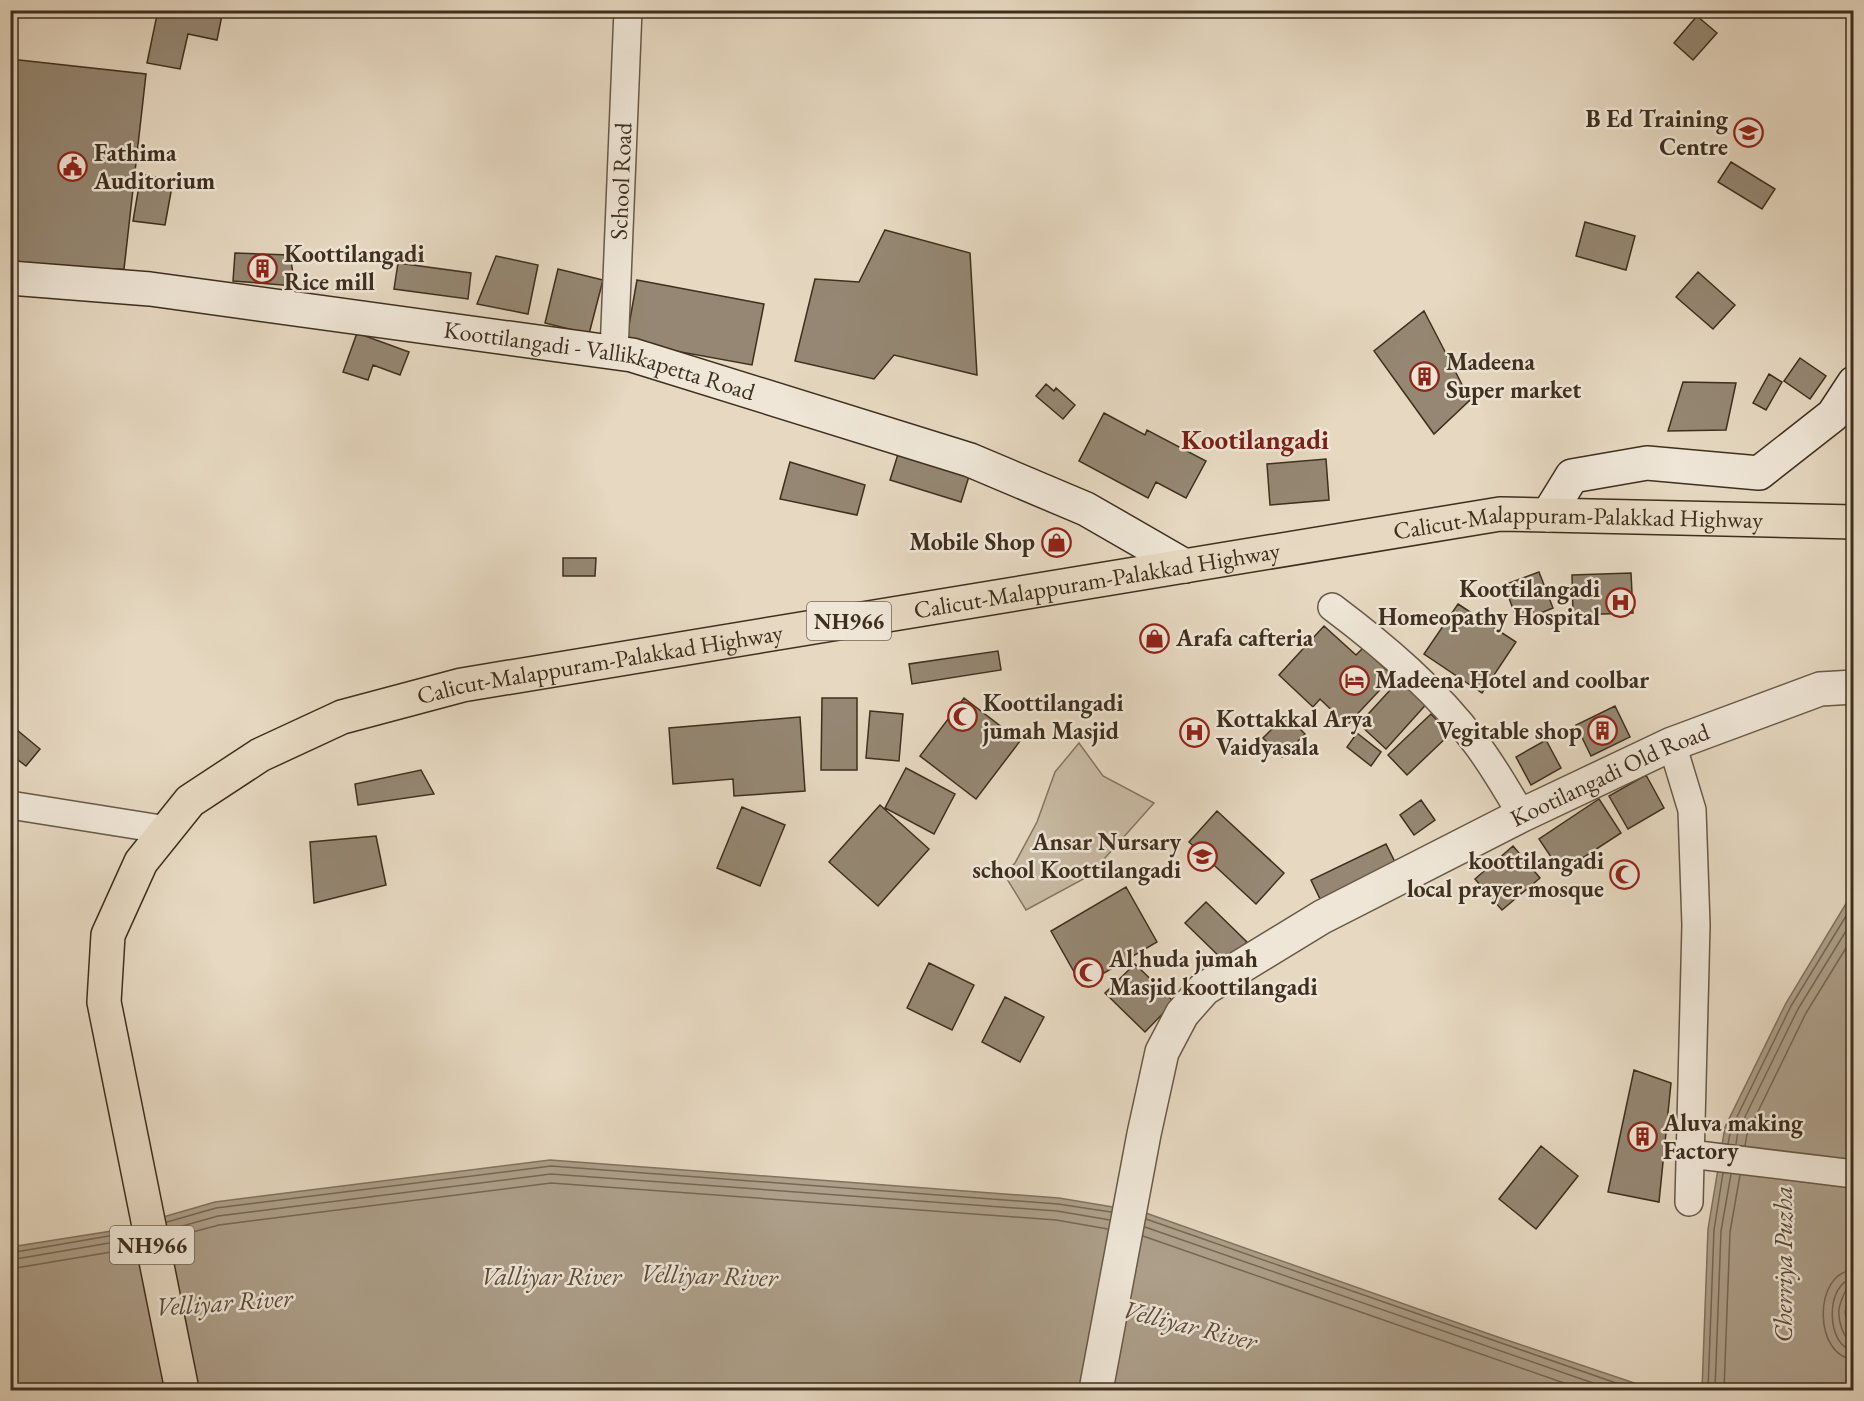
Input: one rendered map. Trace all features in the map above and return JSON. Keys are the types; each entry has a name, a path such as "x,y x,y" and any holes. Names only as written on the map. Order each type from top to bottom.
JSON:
{"highway":[{"name":"Calicut-Malappuram-Palakkad Highway","path":"182,1390 104,1002 108,935 141,862 190,801 260,755 342,717 462,685 1172,558 1500,514 1854,522"}],"main road":[{"name":"Koottilangadi - Vallikkapetta Road","path":"10,278 150,289 632,354 970,460 1086,509 1172,558"},
{"path":"1548,515 1572,476 1647,463 1759,472 1833,415 1854,383"},
{"name":"Kootilangadi Old Road","path":"1096,1390 1144,1134 1162,1052 1182,1014 1204,989 1322,917 1522,816 1672,744 1820,689 1854,687"}],"street":[{"name":"School Road","path":"614,352 628,10"},
{"path":"1332,607 1371,636 1425,686 1476,742 1522,816"},
{"path":"1672,744 1692,810 1696,925 1689,1202"},
{"path":"10,805 167,830"},
{"path":"1690,1154 1854,1174"}],"shaded area":[{"path":"1079,743 1103,776 1154,803 1089,876 1026,910 1004,874 1015,863 1037,822 1055,772"}],"water":[{"name":"Cherriya Puzha","path":"1853,892 1854,1284 1845,1312 1853,1348 1853,1390 1702,1390 1708,1229 1725,1127 1786,1003"},
{"name":"Valliyar River","path":"550,1160 1059,1198 1143,1212 1655,1390 11,1390 11,1247 118,1230 215,1202"}],"building":[{"path":"158,10 223,10 217,40 188,34 180,69 147,63"},
{"path":"1697,16 1717,33 1693,60 1674,43"},
{"name":"Fathima Auditorium","path":"10,59 146,74 124,269 58,270 10,261"},
{"path":"1731,162 1775,189 1762,209 1718,182"},
{"path":"141,174 173,181 165,225 133,221"},
{"path":"1585,222 1635,236 1626,270 1576,256"},
{"path":"885,230 970,253 977,375 894,355 874,379 795,361 815,279 859,282"},
{"name":"Koottilangadi Rice mill","path":"235,253 290,255 295,286 233,281"},
{"path":"496,256 538,265 528,314 477,304"},
{"path":"398,263 471,273 468,299 394,289"},
{"path":"558,269 603,280 589,334 545,323"},
{"path":"1698,272 1735,305 1713,329 1676,297"},
{"path":"637,280 764,304 752,365 626,342"},
{"name":"Madeena Super market","path":"1424,311 1470,400 1434,434 1374,351"},
{"path":"357,333 409,352 400,375 373,365 368,380 343,372"},
{"path":"1800,358 1826,376 1810,399 1784,381"},
{"path":"1769,374 1782,382 1766,410 1753,403"},
{"path":"1683,382 1736,383 1726,430 1668,431"},
{"path":"1046,384 1054,391 1056,388 1075,405 1063,419 1036,396"},
{"path":"1104,413 1145,435 1147,430 1206,461 1186,498 1156,482 1148,498 1079,461"},
{"path":"899,451 970,473 961,502 890,480"},
{"path":"1326,459 1329,500 1270,505 1267,464"},
{"path":"790,462 865,485 857,515 780,499"},
{"path":"563,558 596,558 595,576 563,576"},
{"path":"1539,572 1553,608 1518,622 1504,585"},
{"path":"1631,573 1633,613 1573,615 1572,575"},
{"path":"1458,604 1516,642 1482,693 1424,654"},
{"path":"1324,626 1356,655 1363,648 1393,676 1347,725 1320,699 1313,707 1279,675"},
{"path":"998,651 1001,670 912,684 909,664"},
{"path":"1403,676 1430,700 1386,749 1359,724"},
{"path":"822,698 857,698 857,770 821,770"},
{"path":"964,698 1020,741 976,799 920,756"},
{"name":"Vegitable shop","path":"1615,706 1630,737 1591,756 1576,725"},
{"path":"870,711 903,714 899,761 866,758"},
{"path":"1431,714 1450,734 1407,775 1388,755"},
{"path":"1286,715 1305,734 1282,757 1263,738"},
{"path":"800,717 805,791 734,796 733,779 673,784 669,728"},
{"path":"11,725 40,749 26,766 10,754"},
{"path":"1357,733 1381,752 1371,766 1347,747"},
{"path":"1546,740 1561,768 1531,785 1516,757"},
{"path":"906,768 955,794 934,834 885,808"},
{"path":"421,770 434,794 358,805 355,784"},
{"path":"1646,775 1664,808 1628,829 1609,796"},
{"path":"1599,799 1621,833 1561,872 1539,839"},
{"path":"1421,800 1435,820 1414,835 1400,815"},
{"path":"880,805 929,849 878,906 829,862"},
{"path":"742,807 785,825 760,886 717,868"},
{"path":"1217,811 1284,873 1256,904 1189,842"},
{"path":"376,836 386,885 314,903 310,842"},
{"path":"1386,844 1397,866 1322,903 1311,880"},
{"path":"1513,846 1540,878 1502,910 1475,879"},
{"name":"Al huda jumah Masjid koottilangadi","path":"1126,887 1157,942 1082,986 1051,931"},
{"path":"1206,902 1247,942 1226,963 1185,923"},
{"path":"929,963 974,985 952,1030 907,1008"},
{"path":"1135,964 1174,1002 1145,1032 1105,993"},
{"path":"1005,997 1044,1017 1020,1062 982,1042"},
{"name":"Aluva making Factory","path":"1634,1070 1671,1083 1659,1202 1608,1192"},
{"path":"1541,1146 1578,1176 1536,1229 1499,1199"}],"place":[{"name":"B Ed Training Centre","path":"1749,133"},
{"name":"Fathima Auditorium","path":"73,167"},
{"name":"Koottilangadi Rice mill","path":"263,268"},
{"name":"Madeena Super market","path":"1425,376"},
{"name":"Mobile Shop","path":"1056,542"},
{"name":"Koottilangadi Homeopathy Hospital","path":"1621,603"},
{"name":"Arafa cafteria","path":"1155,638"},
{"name":"Madeena Hotel and coolbar","path":"1354,680"},
{"name":"Koottilangadi jumah Masjid","path":"962,717"},
{"name":"Vegitable shop","path":"1603,731"},
{"name":"Kottakkal Arya Vaidyasala","path":"1195,733"},
{"name":"Ansar Nursary school Koottilangadi","path":"1202,856"},
{"name":"koottilangadi local prayer mosque","path":"1625,875"},
{"name":"Al huda jumah Masjid koottilangadi","path":"1088,973"},
{"name":"Aluva making Factory","path":"1642,1137"}],"district":[{"name":"Kootilangadi","path":"1255,440"}],"water label":[{"name":"Velliyar River","path":"709,1275"},
{"name":"Velliyar River","path":"224,1302"},
{"name":"Velliyar River","path":"1190,1325"}]}
